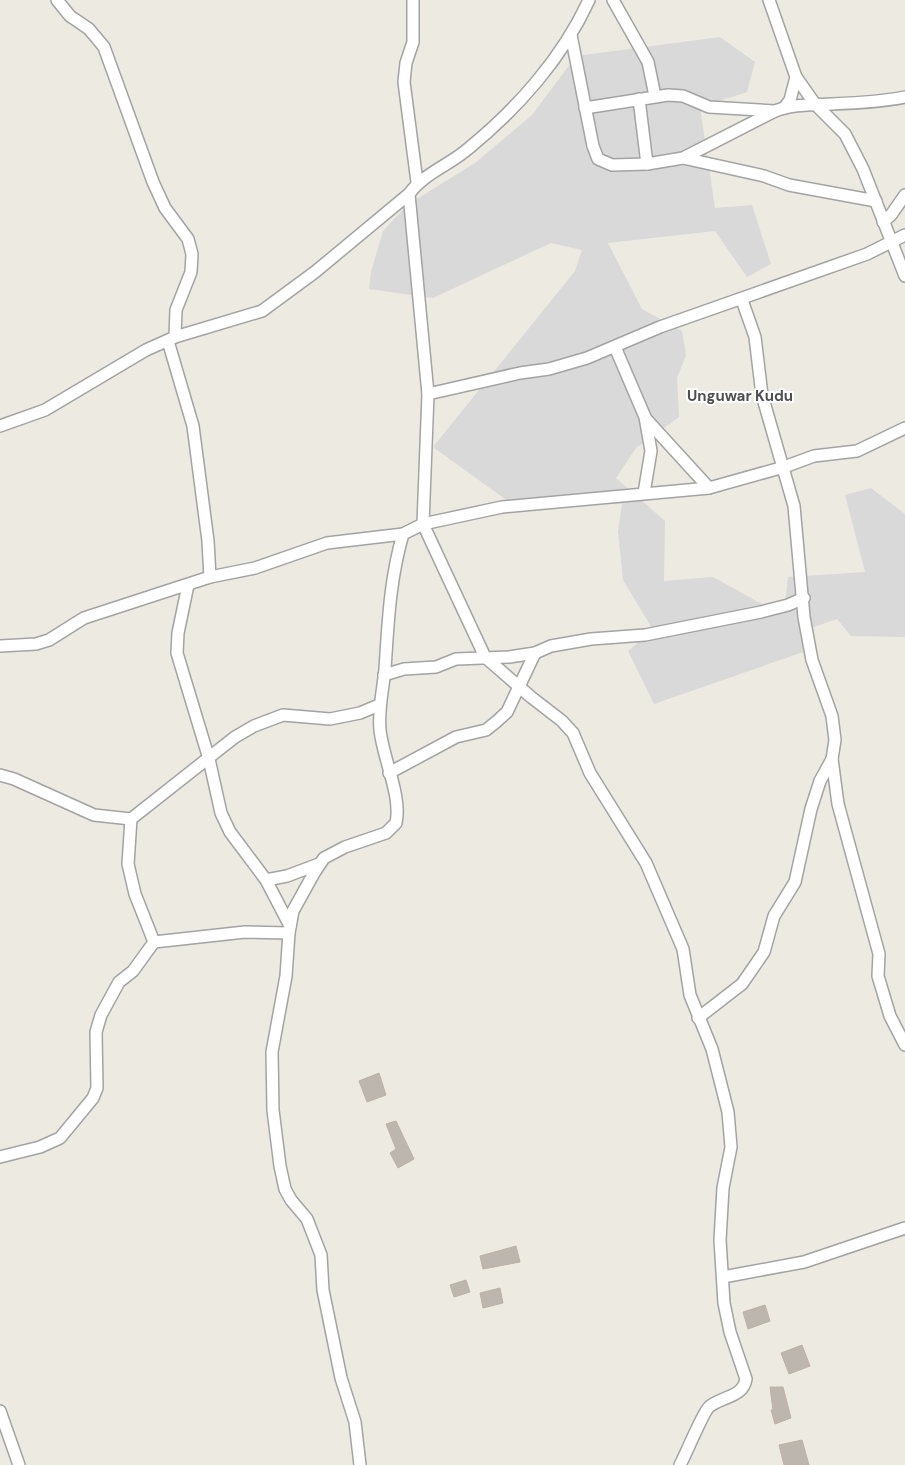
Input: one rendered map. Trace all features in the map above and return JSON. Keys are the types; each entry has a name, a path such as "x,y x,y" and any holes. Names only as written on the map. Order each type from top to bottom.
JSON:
{"street":[{"path":"57,0 70,16 89,29 104,47 164,208 182,228 188,239 192,254 191,272 176,310 172,339 193,426 208,541 210,577"},
{"path":"413,0 413,42 406,62 404,82 418,182"},
{"path":"0,426 45,410 146,350 172,339 262,311 315,272 409,194 418,182 468,150 493,128 543,73 571,35 589,0"},
{"path":"613,0 648,62 656,96"},
{"path":"770,0 796,77 816,104 845,134 863,169 905,276"},
{"path":"571,35 585,108 598,159 604,163 621,166 683,158 724,138 746,124 779,110 790,100 796,77"},
{"path":"585,108 656,96 683,96 709,107 779,110 816,104 885,101 905,97"},
{"path":"639,99 647,164"},
{"path":"683,158 764,176 789,185 876,201"},
{"path":"409,194 428,394 423,524 485,657 562,721 573,733 590,773 646,863 683,949 690,995 712,1049 721,1079 732,1147 723,1188 720,1240 724,1303 730,1332 743,1368 744,1386 737,1394 709,1406 702,1416 697,1433 680,1465"},
{"path":"883,222 891,215 905,195"},
{"path":"428,394 520,373 549,369 615,347 660,327 742,300 892,243 905,235"},
{"path":"742,300 755,337 762,395 794,506 804,598 804,617 812,660 832,716 835,740 832,759 838,804 879,954 878,976 890,1016 905,1045"},
{"path":"615,347 645,417 651,451 644,493"},
{"path":"645,417 709,488"},
{"path":"0,646 42,642 84,618 210,577 255,568 327,543 403,534 423,524 502,507 709,488 784,467 814,456 857,451 905,428"},
{"path":"360,1465 355,1422 341,1378 325,1299 321,1255 307,1219 291,1200 286,1189 277,1144 273,1110 272,1052 286,976 293,911 324,858 345,847 392,829 397,817 397,806 380,731 379,705 384,675 395,562 403,534"},
{"path":"188,585 178,633 177,653 208,759 221,813 230,832 266,880 290,930"},
{"path":"384,675 404,669 436,667 456,660 509,657 535,653 551,646 569,642 645,635 751,614 788,605 804,598"},
{"path":"388,773 456,737 486,730 507,712 535,653"},
{"path":"0,776 14,779 94,816 131,819 254,726 283,715 330,719 360,713 379,705"},
{"path":"698,1018 742,984 764,952 774,916 795,882 811,808 820,781 832,759"},
{"path":"131,819 128,864 135,894 154,942"},
{"path":"266,880 287,876 319,864"},
{"path":"0,1157 40,1147 60,1138 93,1098 98,1088 96,1032 101,1015 119,982 133,971 154,942 245,932 290,930"},
{"path":"723,1277 804,1262 905,1228"},
{"path":"0,1411 19,1465"}],"shaded area":[{"path":"720,37 755,62 747,92 700,107 715,208 752,205 771,264 747,277 715,231 608,243 642,309 682,331 686,355 677,378 679,417 636,448 616,478 665,521 664,581 713,577 767,607 785,604 788,577 865,572 845,495 871,488 905,514 905,637 851,636 837,619 805,630 809,650 654,704 628,651 653,630 623,580 618,532 622,504 505,499 433,447 575,271 582,250 551,243 433,298 369,289 371,272 383,231 407,205 475,163 532,115 576,56"}],"building":[{"path":"379,1073 386,1095 367,1102 359,1081"},
{"path":"396,1121 414,1159 398,1168 390,1153 396,1149 386,1124"},
{"path":"516,1246 520,1262 483,1269 480,1256"},
{"path":"466,1280 470,1292 454,1297 450,1285"},
{"path":"500,1288 503,1303 483,1308 480,1293"},
{"path":"765,1305 770,1321 748,1329 743,1312"},
{"path":"802,1345 810,1366 789,1374 781,1353"},
{"path":"770,1387 783,1387 791,1418 775,1424 771,1410 773,1410"},
{"path":"802,1440 809,1465 784,1465 779,1445"}],"district":[{"name":"Unguwar Kudu","path":"740,396"}]}
